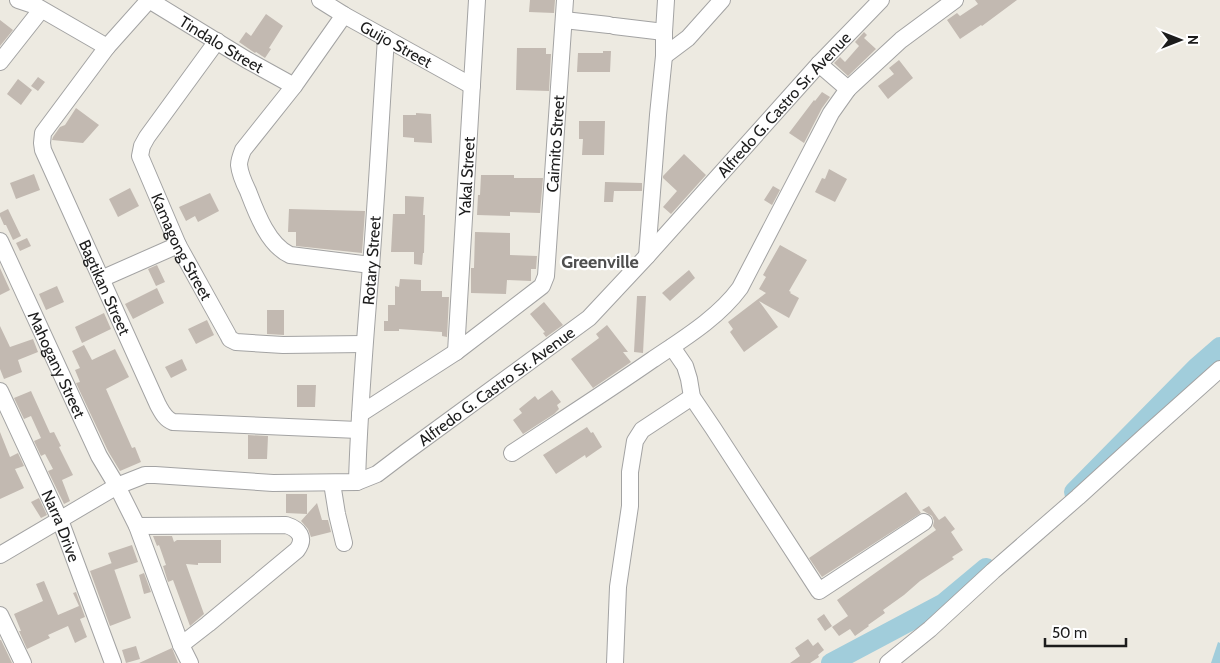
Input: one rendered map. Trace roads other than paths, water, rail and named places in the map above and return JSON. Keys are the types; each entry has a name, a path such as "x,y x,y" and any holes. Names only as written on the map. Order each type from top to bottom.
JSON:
{"street":[{"path":"18,0 36,6 107,47"},
{"name":"Tindalo Street","path":"149,0 294,86"},
{"name":"Bagtikan Street","path":"149,0 107,47 44,133 42,143 43,150 158,405 164,417 173,422 359,422"},
{"name":"Guijo Street","path":"320,0 472,86"},
{"name":"Yakal Street","path":"456,352 477,0"},
{"name":"Caimito Street","path":"456,352 542,286 546,276 565,0"},
{"path":"647,256 664,56 666,0"},
{"path":"664,56 688,38 722,0"},
{"name":"Alfredo G. Castro Sr. Avenue","path":"0,555 117,486 146,475 273,483 332,483 356,482 377,474 589,318 819,64 881,0"},
{"path":"512,453 672,347 717,314 731,301 740,288 831,113 848,89 901,40 955,0"},
{"path":"0,62 41,10"},
{"path":"344,15 294,86 243,150 239,165 256,213 266,230 284,253 371,265"},
{"path":"564,20 664,32"},
{"name":"Rotary Street","path":"356,482 386,38"},
{"name":"Kamagong Street","path":"217,41 147,137 142,146 140,156 178,245 230,338 236,342 364,344"},
{"path":"819,64 848,89"},
{"name":"Mahogany Street","path":"0,241 99,456 117,486 137,526 180,645 190,663"},
{"path":"101,278 178,245"},
{"path":"672,347 685,366 692,397 819,591 924,522"},
{"path":"359,422 456,352"},
{"path":"888,663 930,629 992,571 1078,497 1220,369"},
{"name":"Narra Drive","path":"0,391 60,520 113,663"},
{"path":"614,663 618,587 630,506 630,472 635,441 642,430 692,397"},
{"path":"332,483 344,543"},
{"path":"137,526 286,524 298,530 301,538 301,545 297,550 180,645"},
{"path":"0,615 23,663"}],"water":[{"path":"1218,642 1220,643 1220,663 1211,663"}],"waterway":[{"path":"1074,492 1197,367 1220,347"},
{"path":"831,663 944,603 986,568"}],"district":[{"name":"Greenville","path":"600,262"}]}
